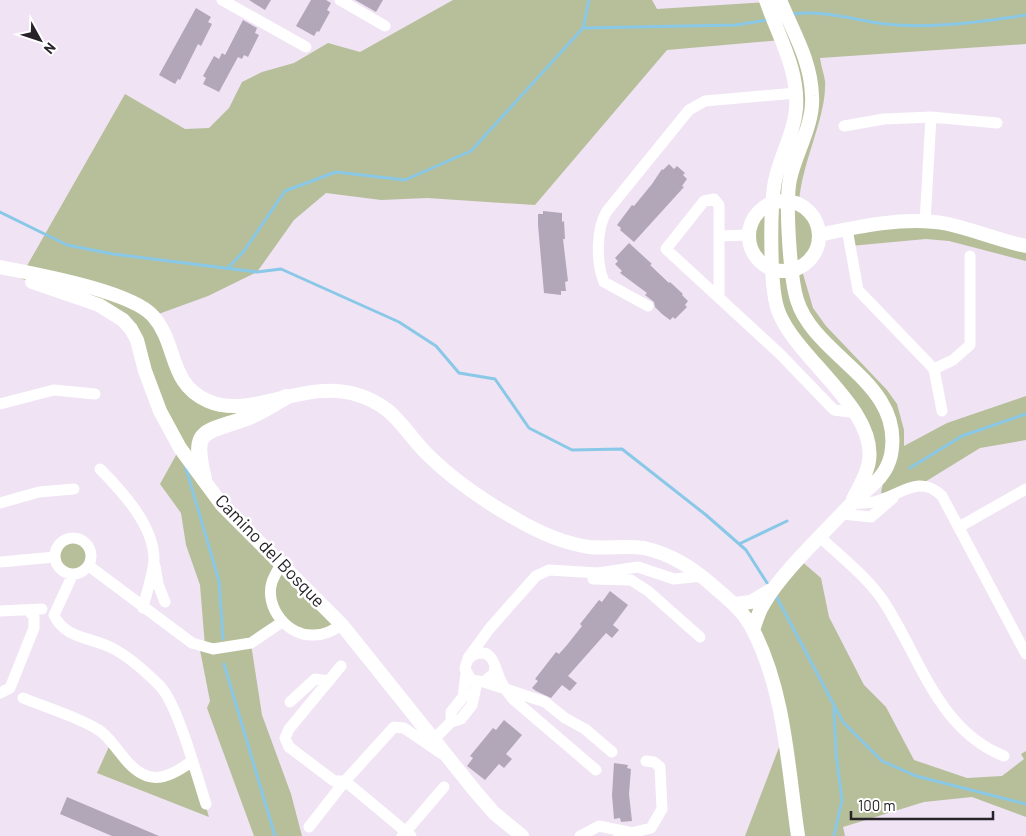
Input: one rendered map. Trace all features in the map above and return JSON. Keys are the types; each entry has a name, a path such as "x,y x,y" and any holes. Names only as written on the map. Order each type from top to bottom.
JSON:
{"main road":[{"path":"204,479 198,452 200,441 205,433 215,427 246,418 286,396"}],"street":[{"path":"222,0 306,48"},
{"path":"340,0 385,26"},
{"path":"766,0 793,75 796,93 793,127 774,183 772,270 774,296 786,328 857,413 868,437 869,461 846,509"},
{"path":"753,630 762,607 774,589 846,509 886,472 891,453 890,424 880,398 807,322 797,299 792,271 788,201 790,180 813,98 810,72 780,0"},
{"path":"793,75 810,72"},
{"path":"648,306 604,282 601,274 599,228 607,211 689,110 696,104 705,101 796,93"},
{"path":"844,126 884,119 931,118 997,123"},
{"path":"925,222 931,118"},
{"path":"718,297 719,205 714,199 704,201 666,249 718,297 780,354 834,410 857,413"},
{"path":"788,201 804,207 815,219 819,235 816,251 807,264 792,271 772,270 757,261 749,245 749,227 758,212 774,202 788,201"},
{"path":"819,235 884,224 925,222 950,225 1026,246"},
{"path":"847,229 858,290 934,369 942,410"},
{"path":"719,236 748,236"},
{"path":"934,369 953,360 970,345 970,256"},
{"path":"0,267 120,296 146,309 164,333 180,379 195,396 211,403 230,407 334,389 374,400 392,412 426,452 451,475 516,519 558,540 589,547 642,548 680,560 734,604 753,630 775,688 798,836"},
{"name":"Camino del Bosque","path":"0,274 29,281 99,305 123,320 137,340 145,371 160,411 180,448 222,505 342,625 494,813 522,836"},
{"path":"0,404 54,390 95,394"},
{"path":"100,469 127,497 147,529 158,584 165,602"},
{"path":"846,509 875,502 920,485 935,489 942,496 1026,654"},
{"path":"0,503 39,492 74,489"},
{"path":"959,527 1026,489"},
{"path":"820,537 866,580 881,598 944,709 975,738 993,751 1004,756"},
{"path":"67,538 79,538 88,544 92,555 89,566 82,572 73,574 64,572 58,566 55,557 58,546 67,538"},
{"path":"0,562 55,557"},
{"path":"143,608 154,559"},
{"path":"281,564 272,583 272,604 282,622 296,632 312,636 328,633 342,625"},
{"path":"89,566 192,643 213,649 251,644 282,622"},
{"path":"579,573 638,567 674,580 702,576"},
{"path":"451,722 451,712 462,697 468,658 490,628 536,576 549,570 566,569 593,579 631,580 648,591 700,637"},
{"path":"73,574 54,615 58,625 75,635 111,648 138,666 162,688 174,710 206,804"},
{"path":"734,604 751,602 774,589"},
{"path":"0,611 42,609"},
{"path":"0,693 10,688 34,628 34,617 29,611"},
{"path":"434,739 451,722 461,719 472,706 480,682 494,673 490,628"},
{"path":"468,658 474,654 482,653 492,660 506,690 513,699 596,770"},
{"path":"341,666 289,729 285,738 289,747 334,781 345,781 406,835 444,787"},
{"path":"466,674 480,682 545,702 565,718 585,729 612,752"},
{"path":"290,702 315,678 329,681"},
{"path":"23,698 98,729 125,760 141,773 158,779 176,774 192,762"},
{"path":"309,827 345,781 394,727 404,728 446,756"},
{"path":"619,836 651,828 662,809 660,767 654,762 646,761"},
{"path":"580,836 599,826 632,833"}],"green space":[{"path":"453,0 652,0 657,9 766,2 766,0 1026,0 1026,44 820,58 825,81 825,95 804,173 799,204 807,210 817,226 817,244 814,252 801,267 813,308 826,326 887,390 897,404 904,430 904,446 947,423 1026,396 1026,440 980,448 920,485 900,492 881,493 885,473 862,482 868,437 786,328 772,270 754,253 750,245 750,227 755,218 774,202 796,109 781,40 667,50 535,205 427,198 381,200 326,193 294,220 257,272 208,296 153,316 195,396 259,403 205,433 204,479 342,625 312,636 282,622 251,644 262,715 291,794 302,836 254,836 207,708 210,701 199,645 205,646 200,585 186,545 181,513 160,484 180,448 123,320 20,278 125,94 185,129 209,128 229,108 242,82 262,72 294,63 328,43 360,52"},
{"path":"925,222 1026,246 1026,261 949,241 926,239 850,246 847,229"},
{"path":"73,538 80,539 86,543 90,549 90,563 86,569 80,573 73,574 66,573 60,569 56,563 55,556 56,549 60,543 66,539"},
{"path":"800,560 821,578 829,617 864,685 886,707 914,760 967,778 1002,776 1024,759 1021,754 1026,751 1026,817 972,797 924,802 843,827 845,836 745,836 783,737 775,688 734,604 751,602"},
{"path":"111,742 125,760 157,779 192,761 209,817 97,773"}],"building":[{"path":"249,0 271,0 265,10"},
{"path":"311,0 326,0 331,3 327,10 330,12 319,32 317,31 314,36 296,26"},
{"path":"355,0 383,0 376,12"},
{"path":"196,8 211,17 208,22 212,24 201,46 198,44 180,80 178,79 175,84 159,75"},
{"path":"243,20 257,28 255,33 259,35 248,57 244,55 242,59 238,57 219,92 203,84 206,78 203,76 214,56 219,59 222,53 225,55"},
{"path":"669,164 674,169 677,166 685,173 683,175 687,179 682,186 684,187 634,242 617,225 632,205 634,206 652,184 662,169"},
{"path":"543,211 562,213 562,222 564,221 565,239 563,239 568,281 565,282 566,291 561,291 561,295 544,293 538,225 538,214 543,214"},
{"path":"629,243 688,301 685,305 687,307 675,319 673,317 670,320 662,314 655,307 654,302 645,295 647,293 620,273 622,271 615,264 618,261 615,258"},
{"path":"610,591 628,605 613,625 619,630 612,638 606,633 568,676 577,683 570,691 562,685 551,698 532,688 538,681 535,679 556,652 559,654 567,645 582,626 580,624 599,600 602,602"},
{"path":"504,720 522,735 506,754 512,759 504,768 499,764 485,780 467,766 473,758 470,756 493,728 496,730"},
{"path":"614,763 628,765 627,768 631,769 629,794 632,821 621,822 620,818 614,819 612,795"},
{"path":"67,797 159,836 112,836 60,814"}],"waterway":[{"path":"228,268 244,251 285,191 336,172 405,180 471,151 583,28 589,0"},
{"path":"793,14 828,14 885,24 920,26 1026,15"},
{"path":"583,28 736,25 767,20"},
{"path":"0,212 67,245 113,254 257,272 281,269 399,322 436,346 459,373 495,379 529,428 572,450 622,449 706,515 746,550 769,586"},
{"path":"910,468 962,436 1026,414"},
{"path":"185,465 219,581 223,639"},
{"path":"739,544 787,521"},
{"path":"776,596 843,722 882,761 916,776 1026,804"},
{"path":"224,664 275,836"},
{"path":"834,708 836,754 842,800 834,836"}]}
